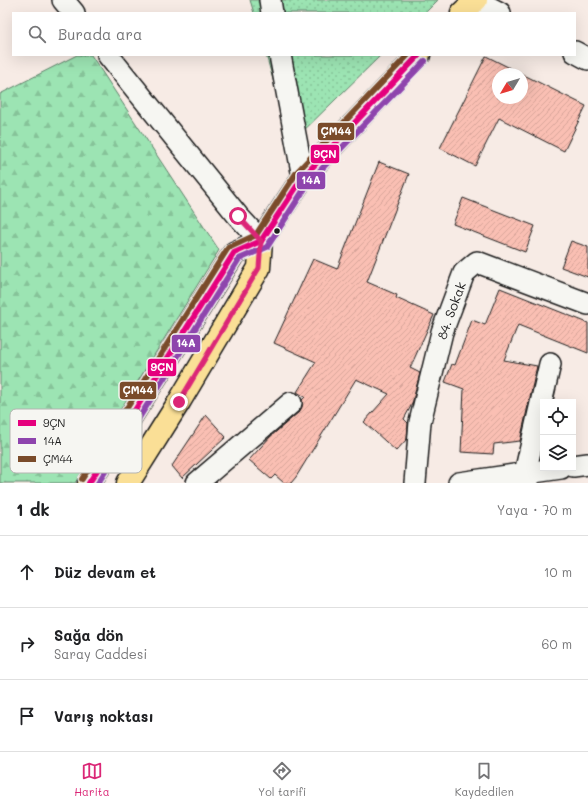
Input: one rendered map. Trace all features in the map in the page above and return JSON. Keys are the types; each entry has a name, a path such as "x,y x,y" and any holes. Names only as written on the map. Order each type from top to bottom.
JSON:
{"main road":[{"path":"463,12 476,0"},
{"path":"142,461 183,396 259,268 261,241 303,177 418,56"},
{"path":"136,409 234,253 261,241"},
{"path":"89,483 95,473"},
{"path":"128,483 134,473"}],"street":[{"path":"63,0 73,12"},
{"path":"270,0 272,12"},
{"path":"476,0 498,12"},
{"path":"576,53 588,59"},
{"path":"109,56 238,216 261,241"},
{"path":"280,56 303,177"},
{"name":"84. Sokak","path":"415,483 420,422 442,332 464,273 477,262 588,304"},
{"path":"526,478 550,364"},
{"path":"197,483 291,403"},
{"path":"576,466 588,464"},
{"path":"459,483 526,478 550,471"}],"green space":[{"path":"250,0 438,0 426,12 254,12"},
{"path":"75,56 92,56 219,250 121,409 10,409 10,473 81,473 75,483 0,483 0,94"},
{"path":"266,56 380,56 291,143"}],"building":[{"path":"486,56 510,68 492,68 492,104 528,104 528,77 586,106 564,151 499,118 475,166 440,148"},
{"path":"379,162 409,174 367,282 397,295 396,298 434,315 410,368 420,373 412,404 404,419 408,423 407,439 396,451 364,422 389,394 356,379 291,483 284,483 275,475 271,479 249,460 270,437 299,412 302,407 302,400 305,397 297,392 316,362 274,343 313,259 337,269"},
{"path":"463,198 535,226 525,252 453,224"},
{"path":"571,241 588,247 588,277 561,267"},
{"path":"500,288 588,323 588,353 518,325 504,360 537,366 520,441 494,444 493,454 461,452 464,389 445,382 452,364 455,365 472,320 485,325"},
{"path":"206,415 226,437 182,478 172,466"}],"transit line":[{"name":"ÇM44","path":"126,409 228,248 256,235 297,172 407,56"},
{"name":"9ÇN","path":"136,409 234,253 261,241 303,177 418,56"},
{"name":"14A","path":"142,413 239,259 267,247 309,182 425,61"},
{"name":"ÇM44","path":"82,479 86,473"},
{"name":"9ÇN","path":"89,483 95,473"},
{"name":"14A","path":"98,483 104,473"}],"route":[{"path":"179,402 259,268 261,241 238,216"}]}
